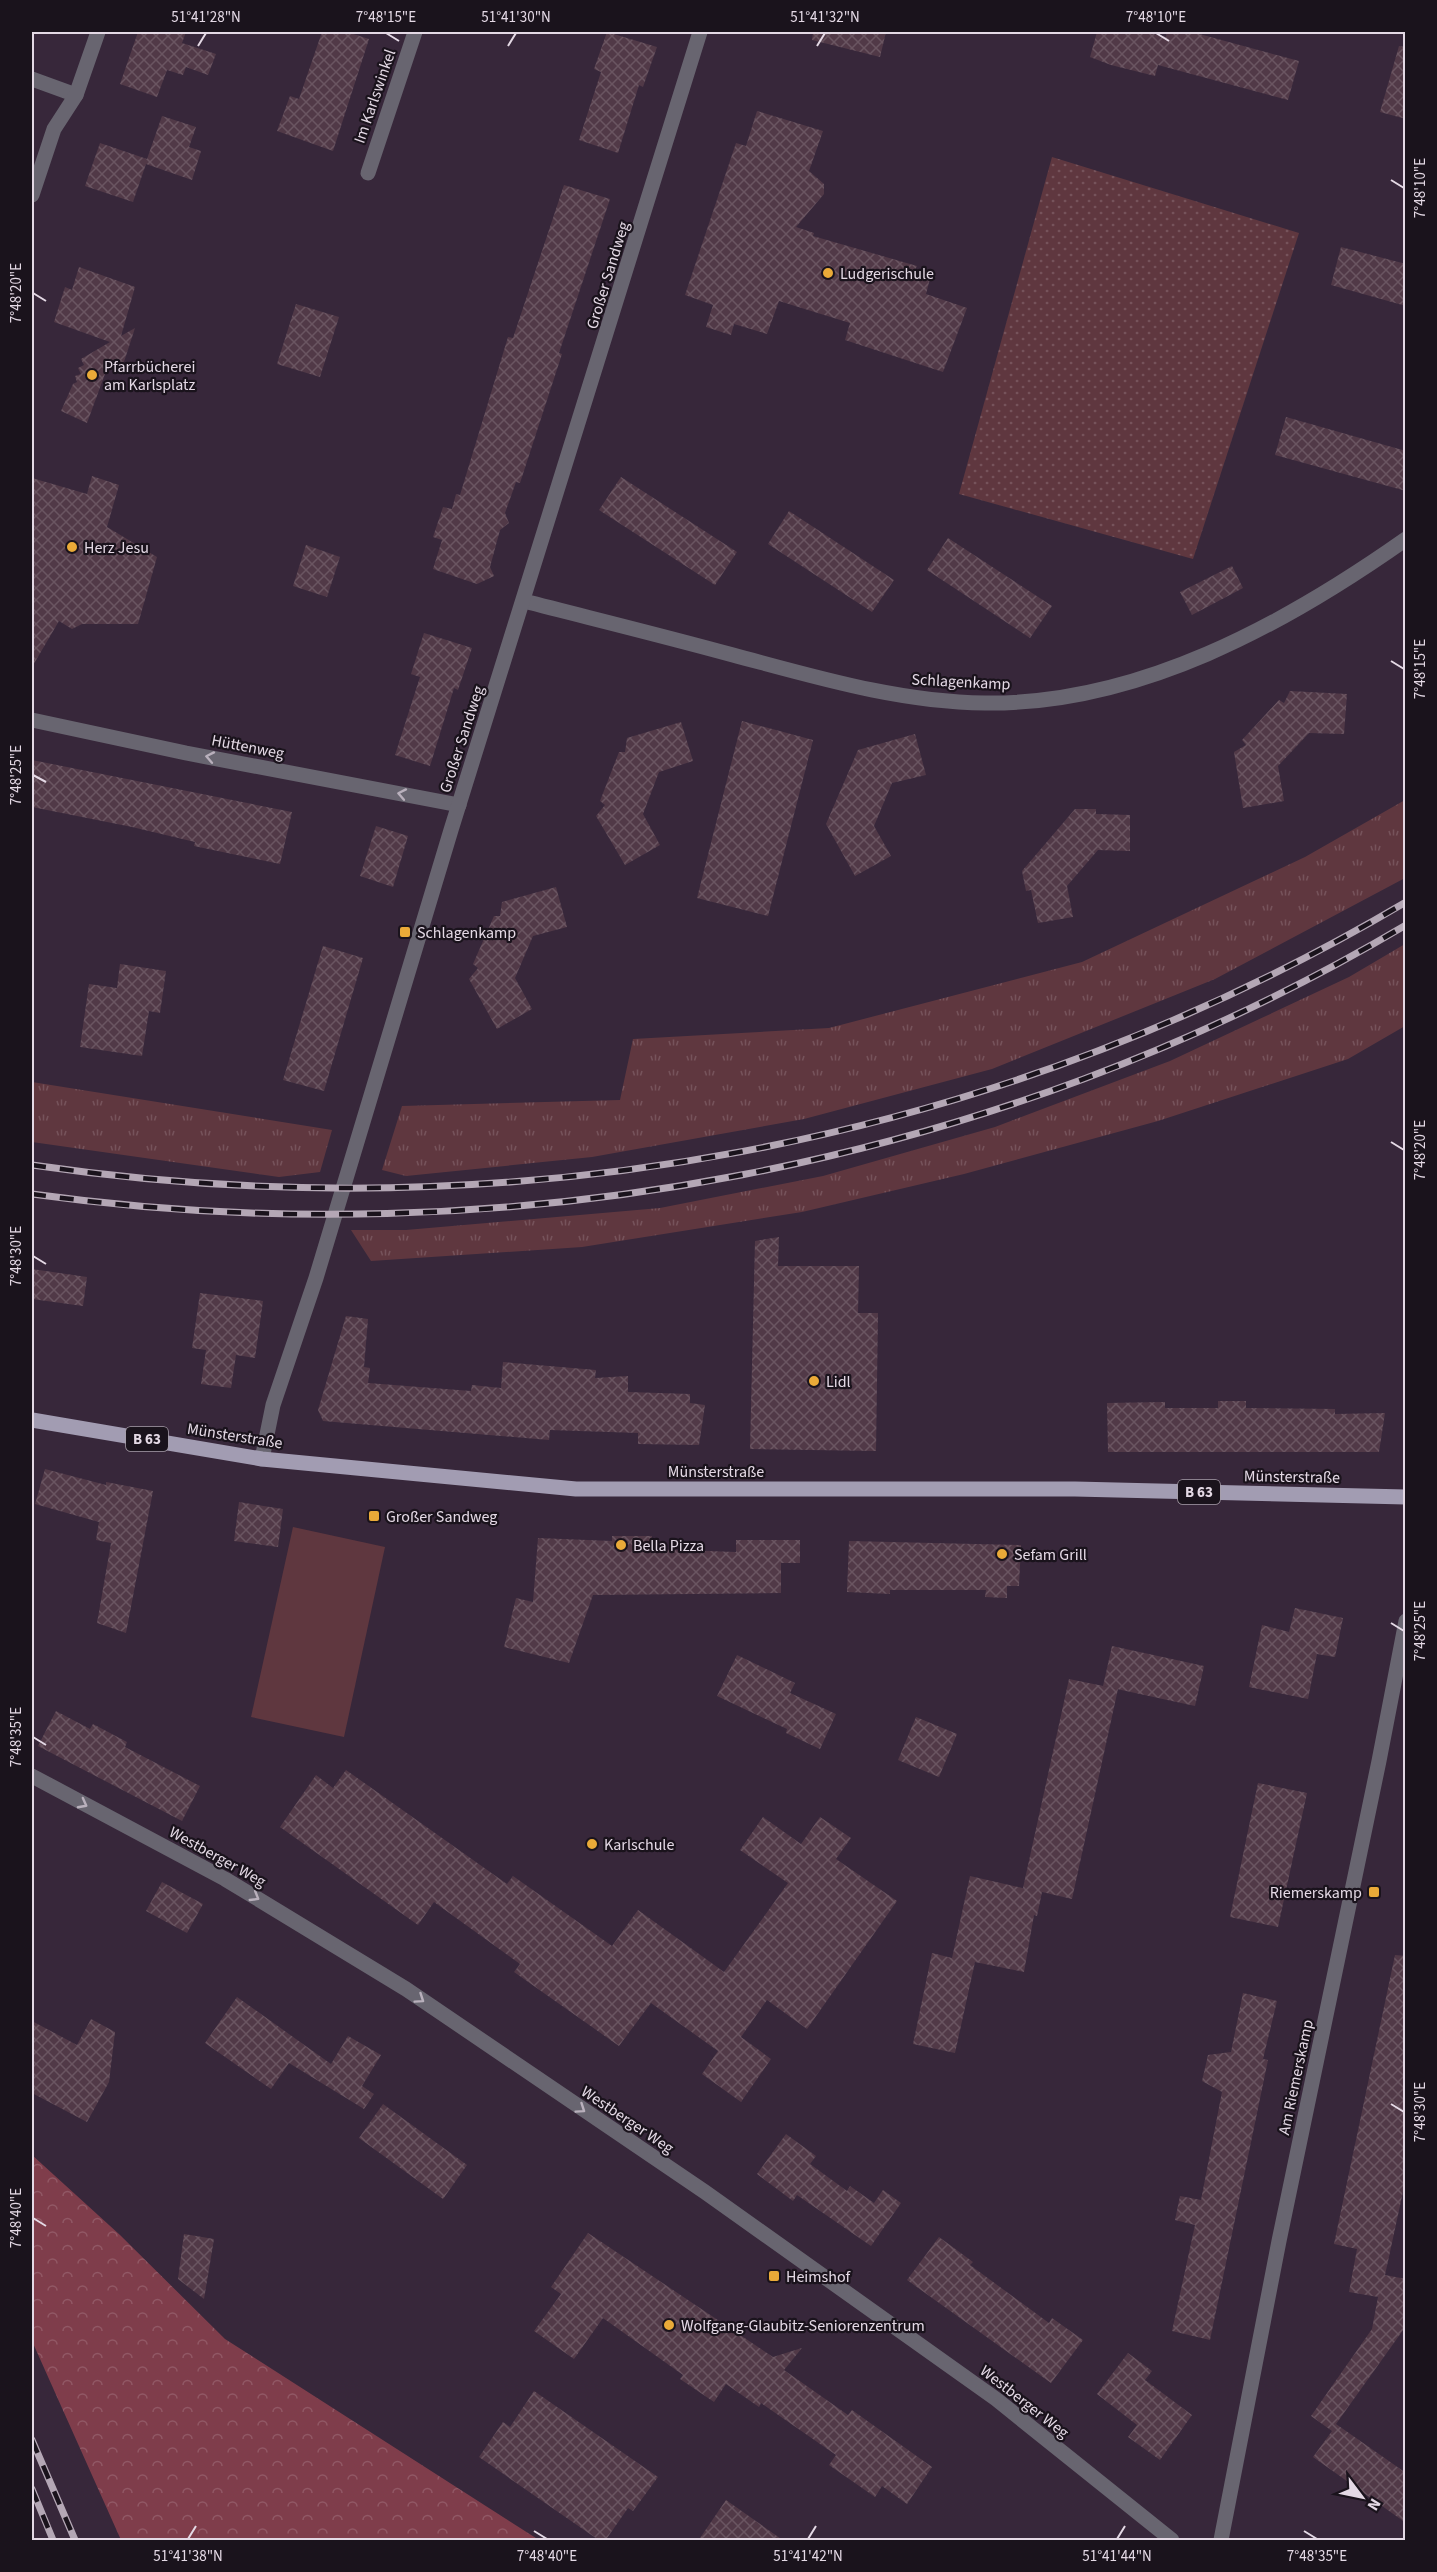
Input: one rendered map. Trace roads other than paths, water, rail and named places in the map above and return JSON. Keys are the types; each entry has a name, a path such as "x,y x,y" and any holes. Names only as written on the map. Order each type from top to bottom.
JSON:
{"main road":[{"name":"Münsterstraße","path":"32,1420 262,1459 576,1489 1075,1489 1406,1497"}],"street":[{"path":"32,195 54,129 76,95 98,32"},
{"name":"Im Karlswinkel","path":"368,173 415,32"},
{"name":"Großer Sandweg","path":"262,1459 273,1405 296,1344 384,1060 459,805 525,601 700,32"},
{"path":"32,80 76,95"},
{"name":"Schlagenkamp","path":"525,601 859,689 921,698 985,703 1046,700 1160,673 1211,652 1292,610 1406,539"},
{"name":"Hüttenweg","path":"32,720 186,753 459,805"},
{"name":"Am Riemerskamp","path":"1221,2541 1279,2241 1406,1621"},
{"name":"Westberger Weg","path":"32,1776 225,1879 406,1989 705,2192 996,2398 1172,2541"}],"railway":[{"path":"32,1165 211,1184 389,1188 566,1177 742,1152 914,1112 1082,1057 1247,987 1406,902"},
{"path":"32,1194 209,1211 387,1214 565,1202 741,1175 915,1134 1084,1079 1248,1009 1406,925"},
{"path":"32,2440 75,2540"},
{"path":"32,2489 53,2540"}],"place":[{"name":"Ludgerischule","path":"828,273"},
{"name":"Pfarrbücherei am Karlsplatz","path":"92,375"},
{"name":"Herz Jesu","path":"72,547"},
{"name":"Schlagenkamp","path":"405,932"},
{"name":"Lidl","path":"814,1381"},
{"name":"Großer Sandweg","path":"374,1516"},
{"name":"Bella Pizza","path":"621,1545"},
{"name":"Sefam Grill","path":"1002,1554"},
{"name":"Karlschule","path":"592,1844"},
{"name":"Riemerskamp","path":"1374,1892"},
{"name":"Heimshof","path":"774,2276"},
{"name":"Wolfgang-Glaubitz-Seniorenzentrum","path":"669,2325"}]}
